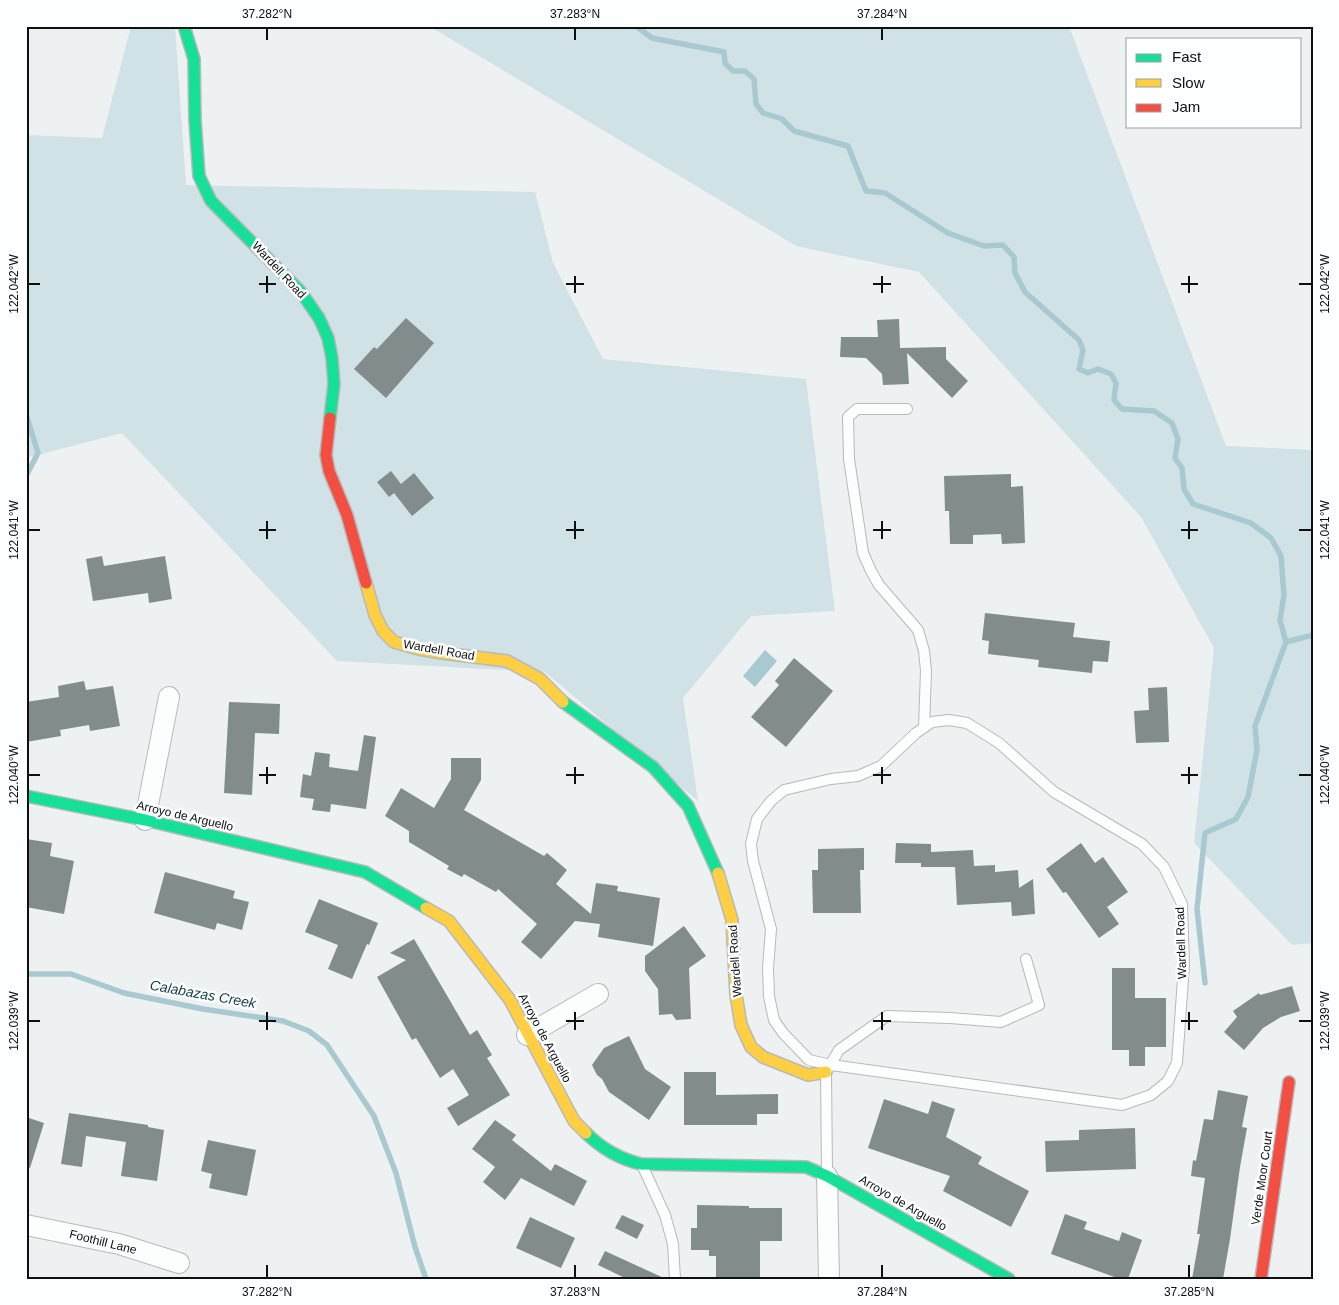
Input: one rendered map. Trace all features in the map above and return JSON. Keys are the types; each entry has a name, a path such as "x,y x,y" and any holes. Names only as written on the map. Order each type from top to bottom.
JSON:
{"street":[{"name":"Wardell Road","path":"184,26 194,59 195,120 199,176 211,201 301,292 319,318 328,338 334,384 326,455 329,471 347,515 375,615 383,630 394,642 419,649 507,660 540,679 566,704 653,767 688,806 717,869 732,920 736,995 741,1025 751,1047 763,1057 808,1075 828,1069"},
{"path":"144,820 168,697"},
{"name":"Arroyo de Arguello","path":"26,796 144,820 365,872 448,921 510,1000 574,1121 594,1141 616,1155 628,1161 641,1164 806,1167 827,1176 1009,1279"},
{"path":"528,1035 598,994"},
{"name":"Verde Moor Court","path":"1262,1279 1289,1082"},
{"path":"827,1176 829,1279"},
{"name":"Foothill Lane","path":"26,1225 119,1244 179,1263"}],"lane":[{"path":"907,409 857,408 848,417 849,459 863,554 879,585 918,630 924,651 926,671 924,727"},
{"name":"Wardell Road","path":"950,720 967,723 999,743 1054,792 1142,844 1164,867 1182,904 1184,964 1177,1063 1168,1081 1151,1095 1122,1106 828,1069 809,1060 783,1032 774,1020 769,996 768,968 771,929 753,861 751,844 757,819 771,801 784,790 831,779 858,776 881,766 916,733 932,722 950,720"},
{"path":"827,1176 828,1069 839,1050 887,1016 1001,1022 1039,1005 1026,959"},
{"path":"641,1164 665,1215 672,1244 675,1279"}],"shaded area":[{"path":"131,26 175,26 186,185 535,192 553,263 603,359 806,379 835,611 751,616 683,698 698,801 545,672 337,661 122,433 26,458 26,135 102,138"},
{"path":"429,26 1069,26 1226,446 1313,450 1313,943 1292,945 1194,843 1214,648 1141,517 919,272 796,246"}],"water":[{"path":"765,650 777,661 755,687 743,676"}],"building":[{"path":"406,318 434,343 386,398 354,369 374,347 377,349"},
{"path":"899,319 900,348 946,347 946,359 968,381 952,398 907,353 909,384 883,385 882,374 866,358 840,357 841,337 878,337 877,320"},
{"path":"391,471 401,484 414,473 434,498 412,516 394,493 389,497 377,482"},
{"path":"1011,474 1011,487 1023,486 1025,543 1002,544 1001,534 973,535 973,544 950,544 949,511 945,511 944,476"},
{"path":"102,556 104,566 165,556 172,599 149,603 148,593 93,601 86,559"},
{"path":"985,613 1075,623 1073,637 1110,641 1108,662 1093,661 1092,673 1038,667 1039,660 988,654 989,641 982,640"},
{"path":"794,658 833,691 786,747 751,717 779,685 775,681"},
{"path":"84,681 86,690 113,686 120,726 90,731 89,725 60,730 61,736 26,742 26,702 59,697 58,686"},
{"path":"1167,687 1169,742 1136,743 1134,711 1149,710 1148,688"},
{"path":"229,702 280,704 279,734 255,733 252,795 224,793"},
{"path":"364,735 376,737 366,809 331,804 330,812 312,810 314,799 300,797 303,774 311,776 315,752 330,754 329,767 358,771"},
{"path":"451,758 481,758 481,780 464,810 544,856 547,853 567,870 556,884 591,914 596,883 618,886 617,891 660,898 653,946 598,937 600,924 575,921 541,959 521,942 537,924 498,889 496,892 464,874 462,877 447,869 449,866 409,842 409,831 385,816 401,788 434,808 451,779"},
{"path":"26,839 52,843 50,856 74,861 64,914 26,907"},
{"path":"896,843 931,844 931,852 973,850 974,866 995,865 995,872 1018,870 1019,888 1033,879 1035,914 1012,916 1011,902 957,905 955,867 921,867 921,863 895,863"},
{"path":"1081,843 1095,863 1103,857 1128,892 1107,907 1119,924 1099,938 1066,892 1063,893 1046,869"},
{"path":"864,848 864,870 860,870 861,913 813,913 812,870 818,870 818,849"},
{"path":"165,872 235,891 233,898 249,902 242,930 217,923 215,930 154,913"},
{"path":"319,899 378,923 352,979 328,969 338,945 305,932"},
{"path":"684,926 706,956 689,968 691,1019 676,1020 672,1014 659,1015 658,989 645,971 645,956"},
{"path":"414,939 470,1035 477,1030 492,1055 487,1058 510,1095 458,1126 447,1108 469,1095 453,1069 440,1078 416,1038 412,1040 377,977 406,960 390,953"},
{"path":"1112,968 1135,968 1135,998 1166,998 1166,1047 1145,1047 1145,1066 1129,1066 1129,1050 1112,1050"},
{"path":"1292,986 1300,1011 1281,1017 1263,1028 1244,1050 1224,1032 1237,1017 1233,1011 1259,993 1260,995"},
{"path":"629,1036 645,1069 671,1087 649,1120 609,1092 592,1065 604,1048"},
{"path":"684,1072 716,1072 716,1095 778,1094 778,1114 757,1114 757,1125 684,1125"},
{"path":"1218,1090 1248,1096 1242,1127 1247,1128 1223,1279 1192,1279 1200,1234 1197,1234 1205,1178 1191,1176 1193,1160 1196,1161 1204,1119 1213,1120"},
{"path":"884,1099 928,1114 932,1101 955,1109 946,1137 982,1157 978,1164 1029,1191 1011,1227 943,1191 950,1176 868,1148"},
{"path":"69,1113 148,1125 148,1127 164,1130 157,1181 121,1176 126,1142 86,1136 82,1167 61,1164"},
{"path":"26,1117 44,1123 30,1168 26,1167"},
{"path":"495,1120 516,1135 512,1140 551,1171 555,1164 587,1181 574,1206 521,1178 505,1200 483,1182 495,1167 472,1149"},
{"path":"1135,1128 1136,1169 1046,1172 1045,1141 1079,1140 1079,1130"},
{"path":"208,1140 256,1150 247,1196 209,1188 212,1174 201,1171"},
{"path":"697,1205 782,1208 782,1241 760,1241 760,1279 716,1279 716,1256 709,1256 709,1250 691,1250 691,1228 697,1228"},
{"path":"1065,1214 1087,1222 1084,1229 1119,1241 1122,1232 1142,1240 1128,1279 1120,1279 1051,1254"},
{"path":"622,1215 644,1225 637,1239 615,1228"},
{"path":"530,1217 575,1238 561,1268 516,1248"},
{"path":"605,1251 666,1279 627,1279 598,1265"}],"waterway":[{"path":"636,26 652,38 724,52 725,63 733,71 745,71 754,79 756,104 763,113 782,119 794,131 848,146 866,191 885,193 948,233 984,246 1003,245 1014,257 1015,273 1025,292 1079,340 1083,350 1079,369 1088,373 1098,369 1111,374 1116,383 1114,400 1122,409 1154,411 1172,423 1178,439 1175,458 1182,468 1184,489 1193,504 1251,523 1271,538 1281,556 1284,595 1280,620 1286,642 1255,726 1257,750 1248,797 1236,819 1205,833 1197,909 1205,983"},
{"path":"26,414 38,453 26,476"},
{"path":"1286,642 1313,635"},
{"name":"Calabazas Creek","path":"26,974 71,974 124,993 203,1009 283,1021 309,1031 327,1045 374,1116 396,1173 415,1247 426,1279"}],"traffic: fast":[{"path":"184,26 194,59 195,120 199,176 211,201 301,292 319,318 328,338 332,358 334,384 330,418"},
{"path":"563,702 653,767 688,806 718,873"},
{"path":"26,796 145,820 365,872 426,908"},
{"path":"586,1133 611,1152 641,1164 806,1167 827,1176 1009,1279"}],"traffic: slow":[{"path":"366,583 375,615 383,631 394,642 442,653 507,661 540,679 563,702"},
{"path":"718,873 732,920 736,995 741,1025 751,1047 763,1057 808,1075 826,1072"},
{"path":"426,908 449,921 510,1000 574,1121 586,1133"}],"traffic: jam":[{"path":"330,418 326,455 329,471 347,515 366,583"},
{"path":"1261,1279 1289,1082"}]}
